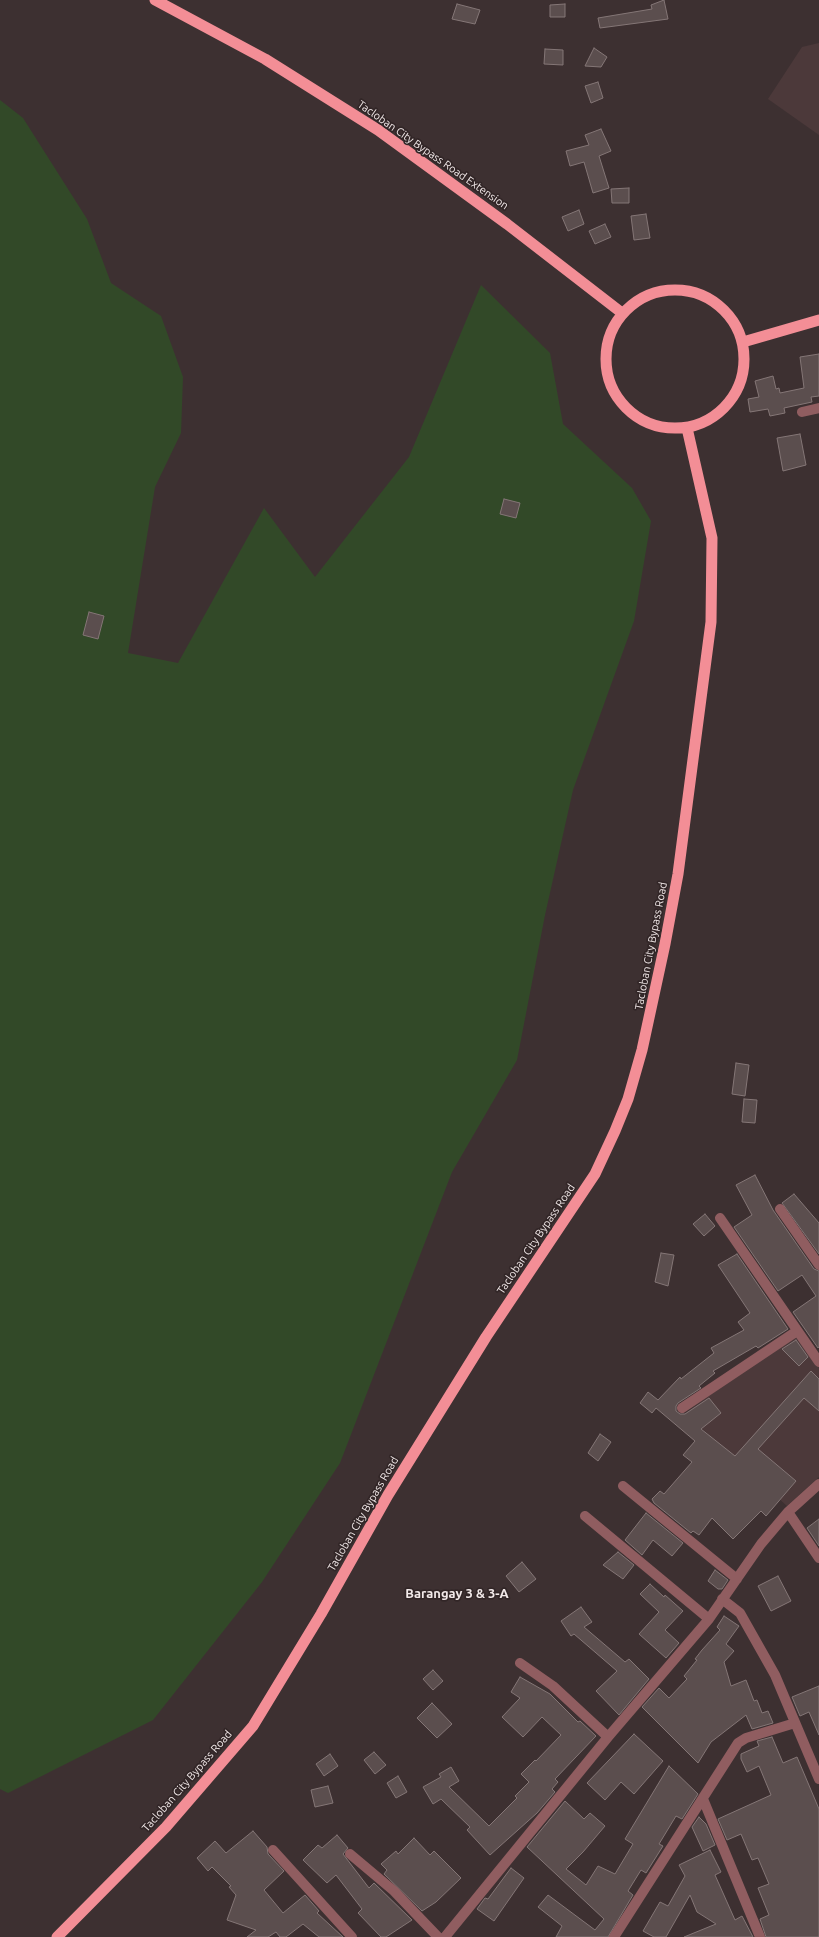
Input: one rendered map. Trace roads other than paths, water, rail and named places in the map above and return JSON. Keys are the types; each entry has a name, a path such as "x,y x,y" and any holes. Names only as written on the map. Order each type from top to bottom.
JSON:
{"highway":[{"name":"Tacloban City Bypass Road Extension","path":"155,0 265,58 378,130 507,224 622,313"},
{"path":"666,290 691,291 714,301 733,319 743,342 745,365 740,387 727,406 709,420 687,428 666,428 645,422 628,410 614,393 607,373 606,351 611,331 622,313 642,297 666,290"},
{"path":"743,342 819,320"},
{"name":"Tacloban City Bypass Road","path":"57,1937 166,1827 253,1726 321,1614 388,1495 482,1344 595,1174 615,1131 628,1099 642,1050 665,944 678,874 711,622 712,538 687,428"}],"street":[{"path":"802,412 819,408"},
{"path":"780,1210 819,1265"},
{"path":"720,1218 819,1362"},
{"path":"682,1408 797,1331"},
{"path":"445,1937 608,1737 708,1619 761,1544 788,1512 819,1484"},
{"path":"623,1486 737,1579"},
{"path":"788,1512 819,1558"},
{"path":"585,1516 708,1619"},
{"path":"722,1599 740,1613 775,1675 819,1779"},
{"path":"520,1663 553,1686 608,1737"},
{"path":"614,1937 741,1740 795,1723"},
{"path":"703,1799 760,1937"},
{"path":"274,1850 352,1937"},
{"path":"350,1854 394,1891 438,1937"}],"district":[{"name":"Barangay 3 & 3-A","path":"457,1594"}]}
